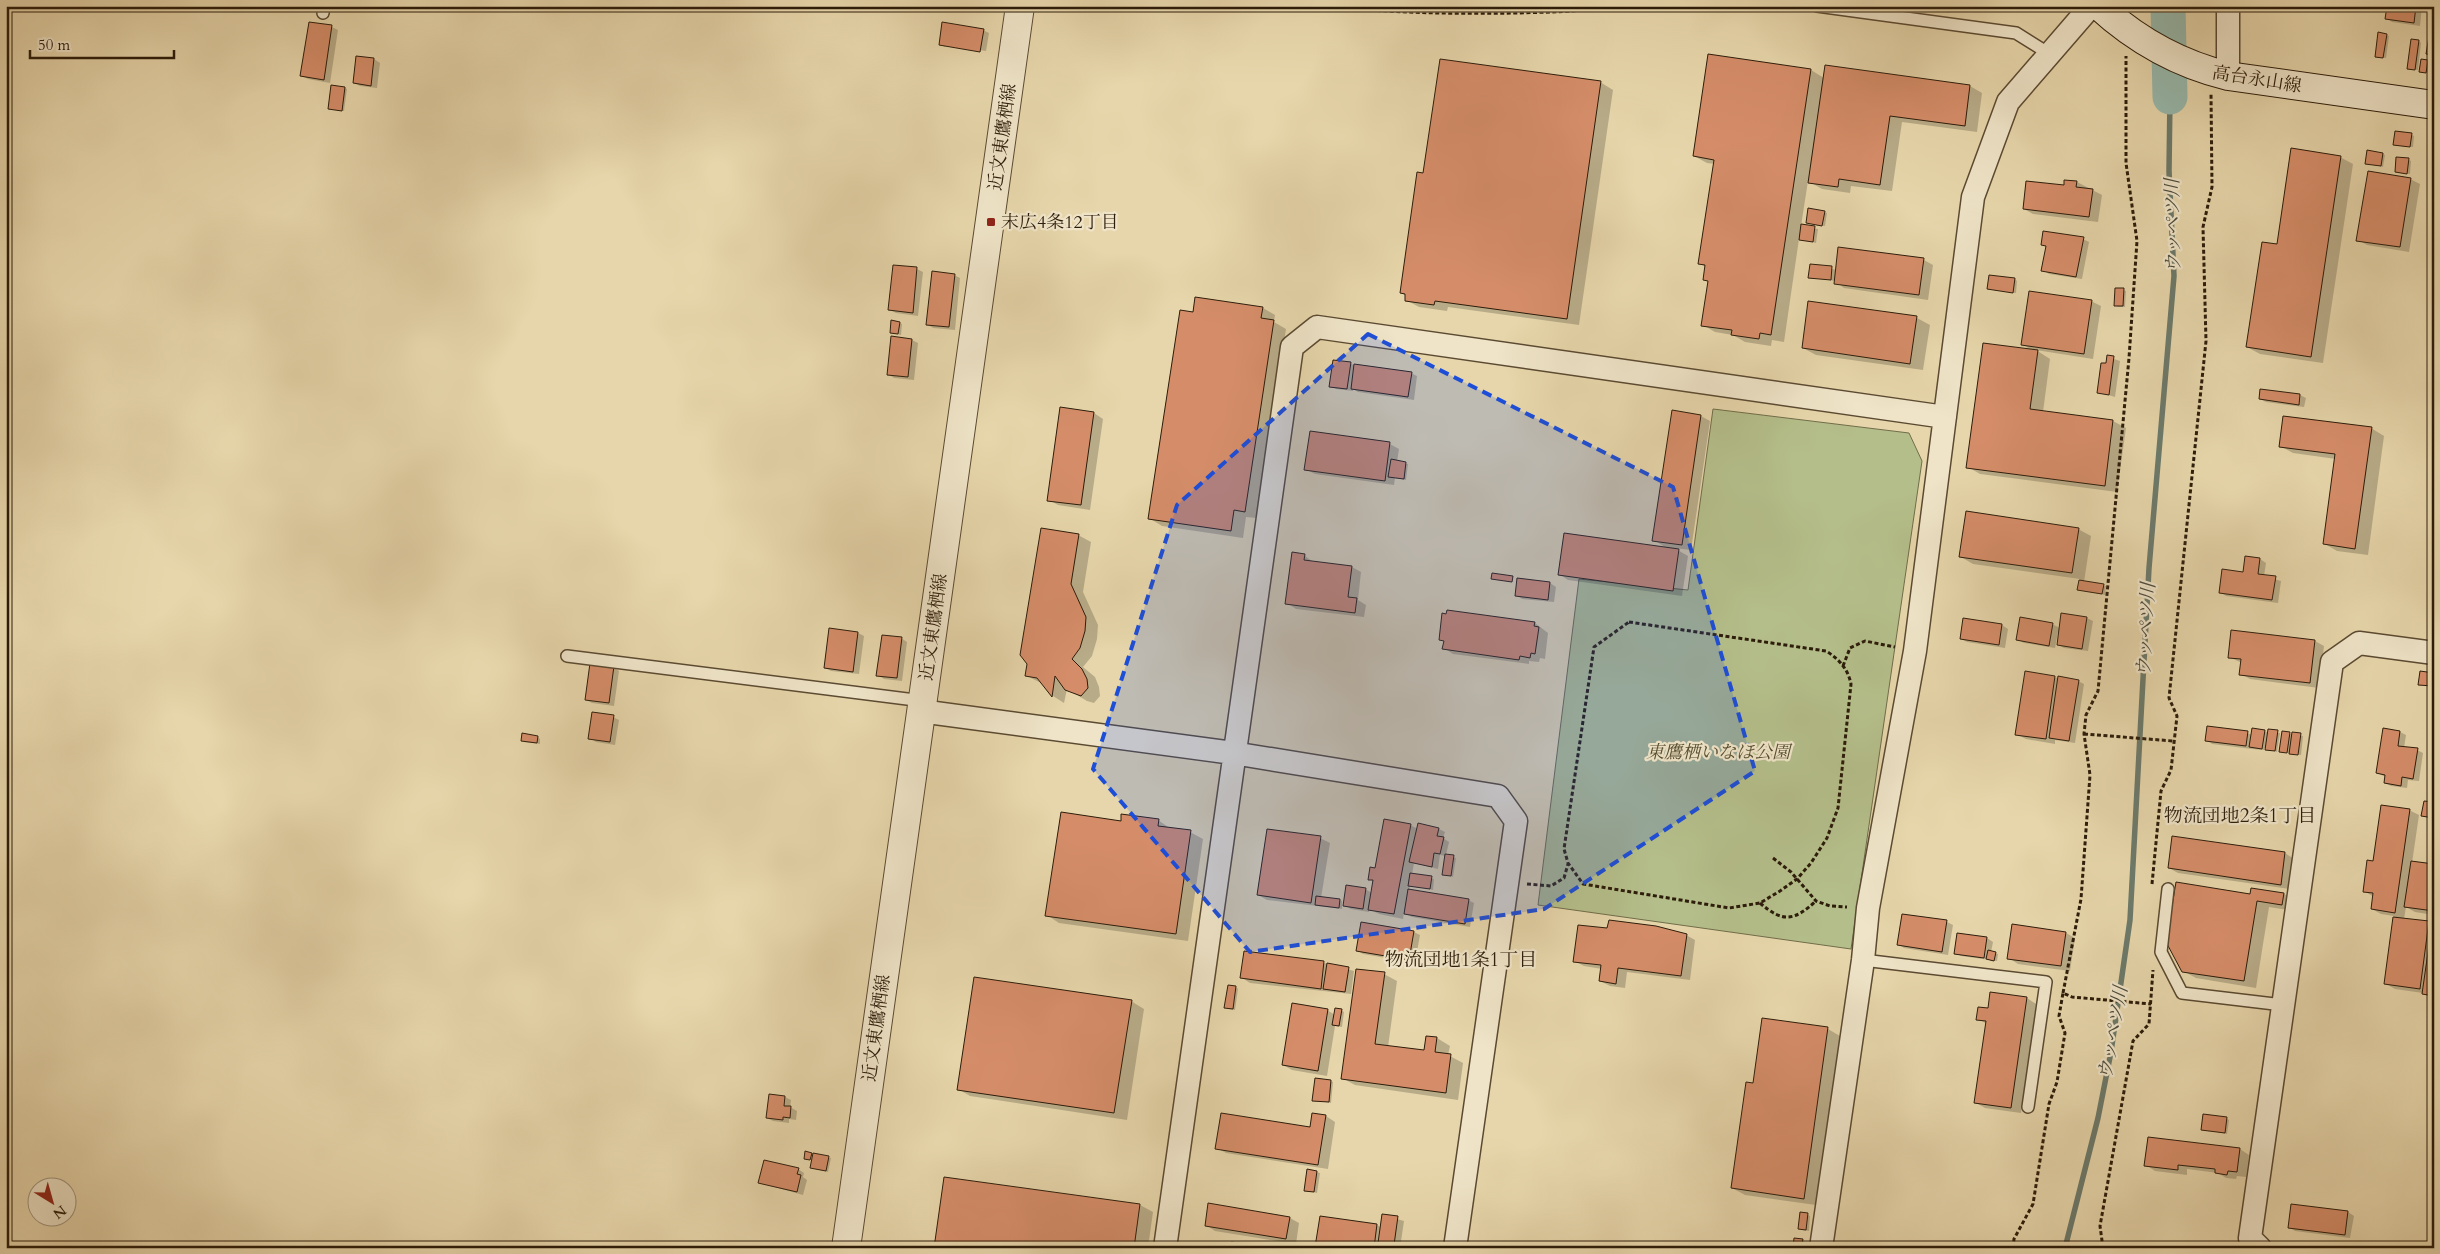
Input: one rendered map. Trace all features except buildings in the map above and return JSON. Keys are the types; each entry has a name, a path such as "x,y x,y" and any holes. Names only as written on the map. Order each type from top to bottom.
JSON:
{"street":[{"name":"近文東鷹栖線","path":"846,1248 1020,6"},
{"path":"1822,1248 1863,960 1868,908 1915,651 1973,198 2008,102 2051,55 2091,6"},
{"name":"高台永山線","path":"2099,6 2133,47 2172,57 2213,78 2434,105"},
{"path":"2213,78 2228,6"},
{"path":"1165,1248 1292,346 1317,327 1945,417"},
{"path":"2260,1248 2250,1238 2332,662 2359,643 2434,653"},
{"path":"922,706 1234,753 1498,796 1516,821 1455,1248"}],"lane":[{"path":"1817,6 2016,33 2051,55"},
{"path":"567,656 922,706"},
{"path":"2168,888 2161,952 2182,993 2283,1005"},
{"path":"1863,960 2046,982 2028,1107"}],"path":[{"path":"1325,6 1382,13 1590,11 1615,6"},
{"path":"2013,1248 2014,1239 2033,1204 2049,1104 2057,1082 2065,1033 2059,1016 2081,899 2090,775 2084,734 2086,715 2098,690 2129,358 2136,241 2126,163 2126,55 2133,47"},
{"path":"2152,887 2161,791 2171,770 2177,716 2169,698 2206,340 2203,227 2212,187 2213,78"},
{"path":"1630,622 1826,651 1837,658 1843,666 1849,674 1851,684 1838,808 1827,838 1811,863 1796,879 1760,903 1729,908 1584,884 1568,863 1564,849 1594,647 1630,622"},
{"path":"1843,666 1850,648 1865,641 1915,651"},
{"path":"2084,734 2173,741"},
{"path":"1773,858 1816,901 1830,906 1868,908"},
{"path":"1507,882 1551,886 1564,878 1568,863"},
{"path":"1760,903 1774,915 1789,918 1803,913 1816,901"},
{"path":"2103,1248 2100,1226 2133,1041 2149,1024 2152,965"},
{"path":"2063,993 2072,997 2151,1004"}],"highlighted area":[{"path":"1368,334 1673,487 1755,771 1544,909 1250,952 1093,769 1177,505"}],"green space":[{"name":"東鷹栖いなほ公園","path":"1713,409 1909,433 1922,461 1851,949 1538,905 1579,579 1688,590"}],"waterway":[{"name":"ウッペツ川","path":"2168,6 2170,97"},
{"name":"ウッペツ川","path":"2065,1248 2098,1118 2111,1052 2130,920 2149,568 2174,276 2169,171 2170,97"}],"place":[{"name":"末広4条12丁目","path":"991,222"}],"district":[{"name":"物流団地2条1丁目","path":"2240,815"},
{"name":"物流団地1条1丁目","path":"1461,959"}]}
